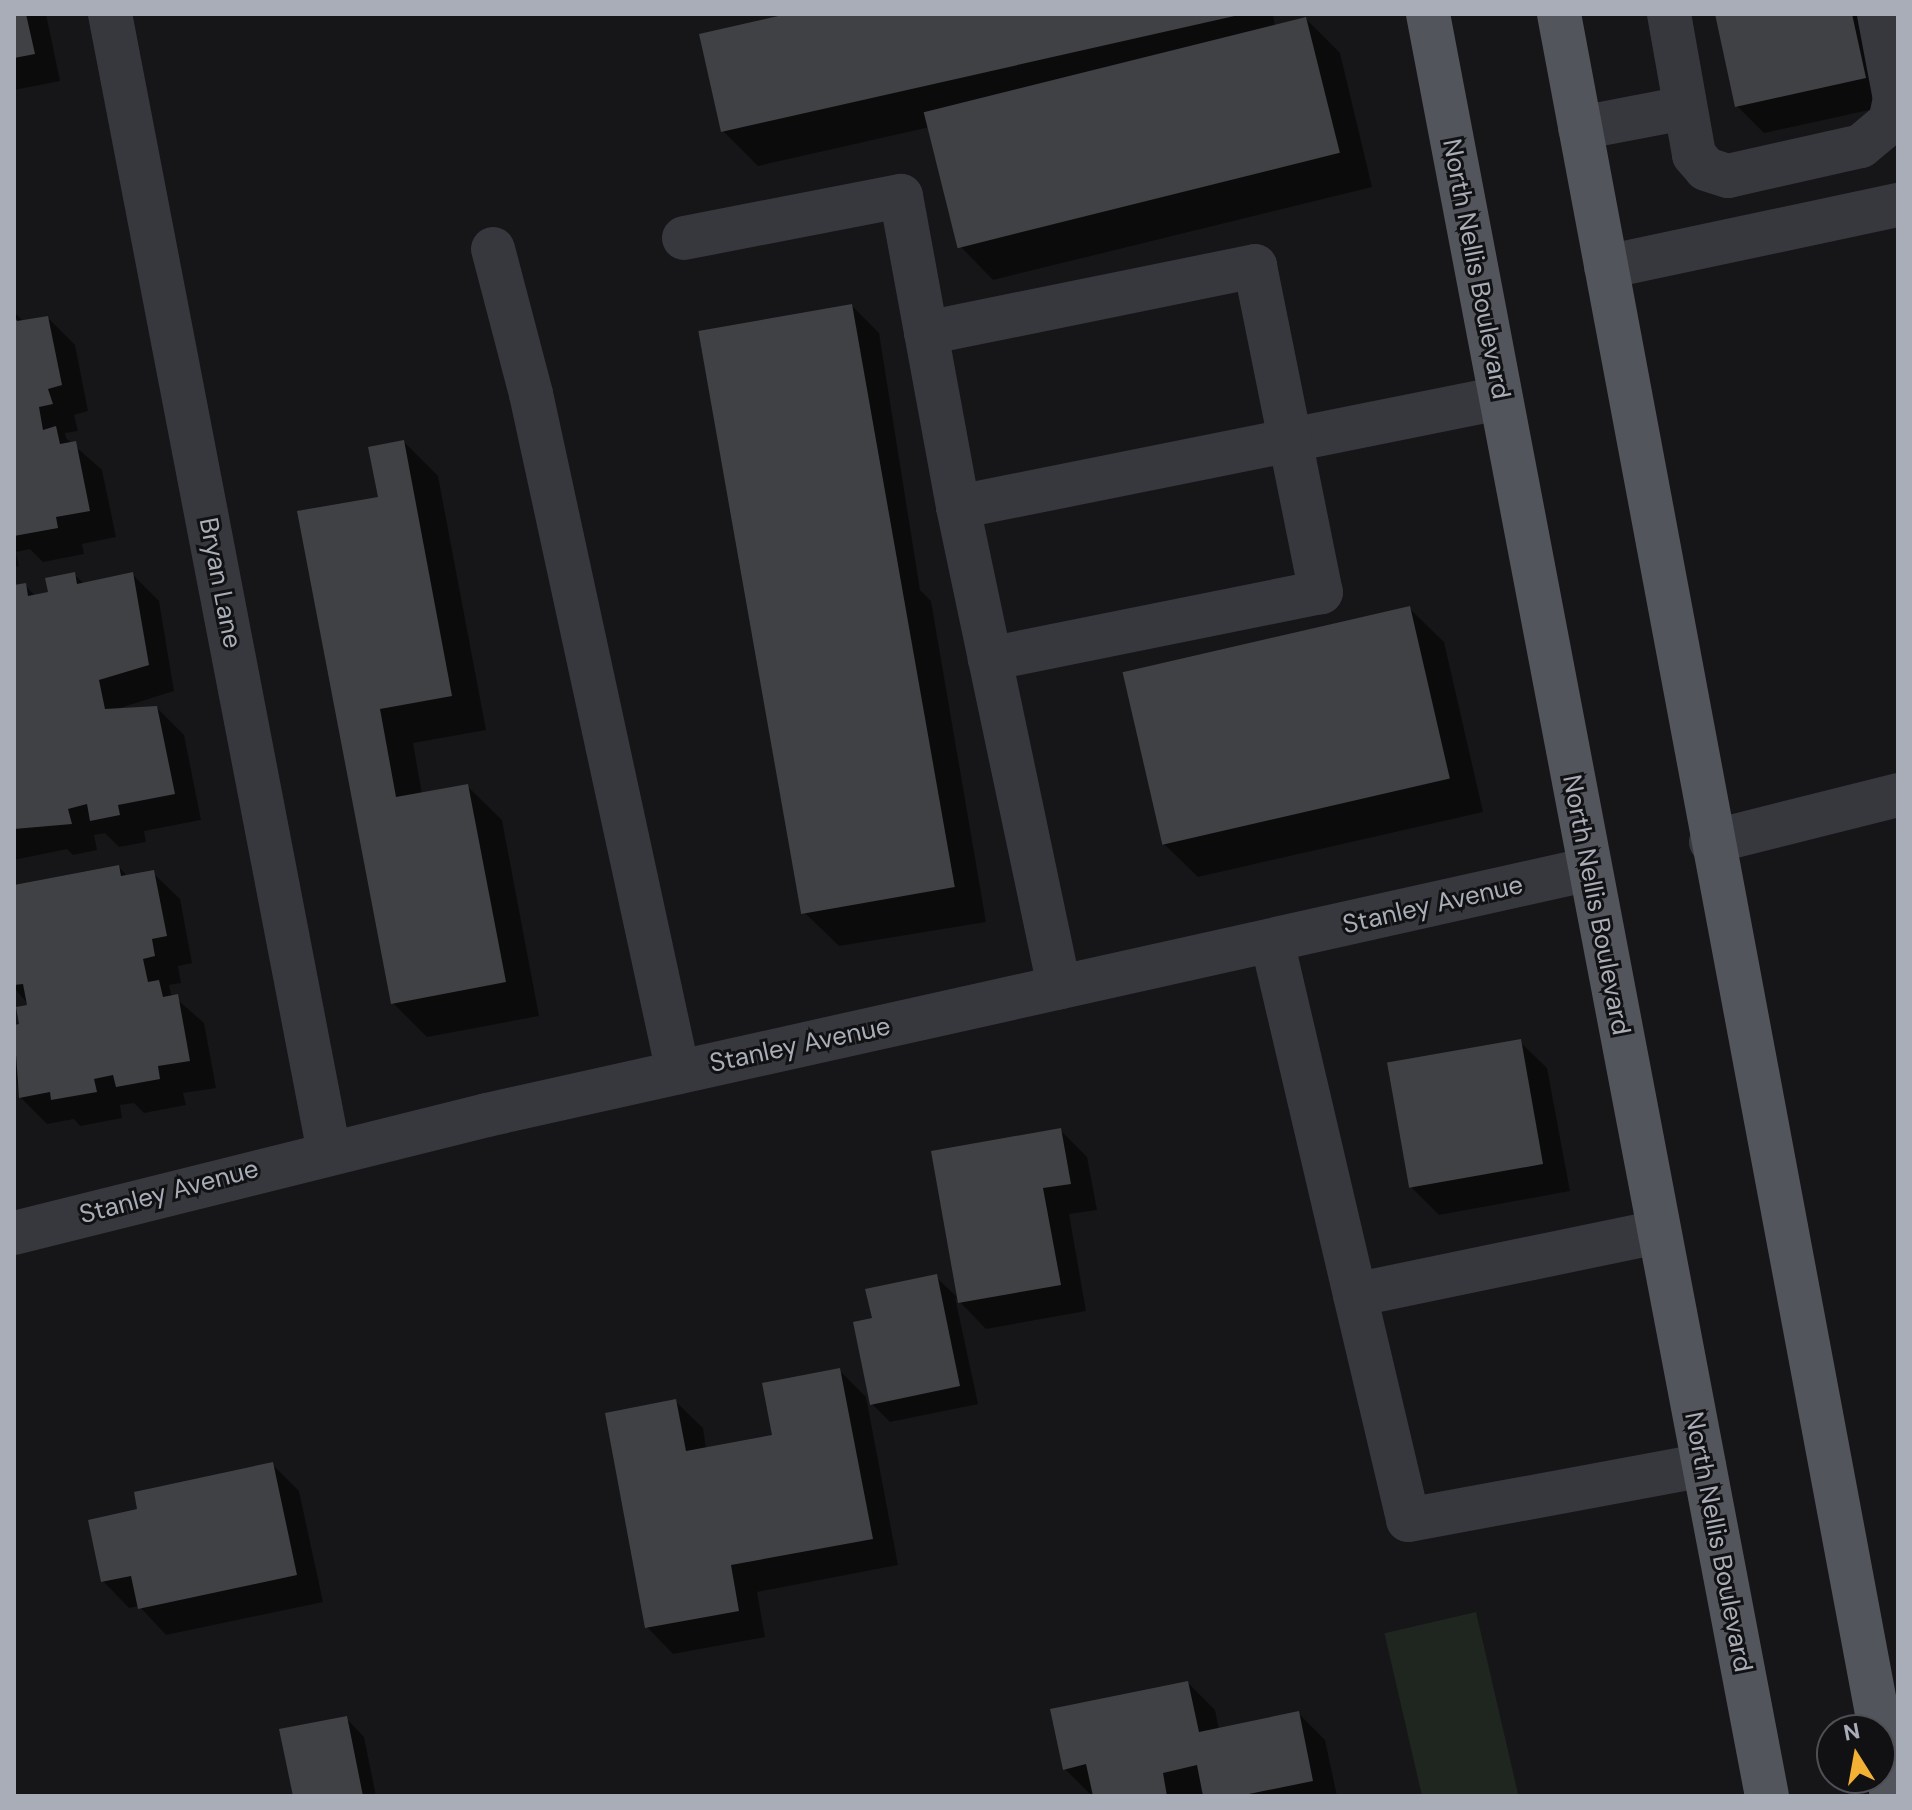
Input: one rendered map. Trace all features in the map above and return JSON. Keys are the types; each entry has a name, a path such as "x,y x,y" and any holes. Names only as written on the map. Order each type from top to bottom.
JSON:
{"main road":[{"name":"North Nellis Boulevard","path":"1428,14 1767,1796"},
{"path":"1559,14 1711,842 1877,1714"}],"street":[{"name":"Bryan Lane","path":"110,14 329,1152"},
{"path":"1669,14 1694,155 1706,169 1728,176 1861,146 1890,122 1895,99 1879,14"},
{"path":"1580,128 1685,108"},
{"path":"684,238 901,196 958,507 1059,988"},
{"path":"1606,267 1898,205"},
{"path":"493,249 531,394 678,1072"},
{"path":"926,333 1255,266 1321,592 990,659"},
{"path":"958,507 1500,398"},
{"path":"1711,842 1898,795"},
{"name":"Stanley Avenue","path":"14,1233 329,1152 1590,869"},
{"path":"1272,941 1408,1520 1704,1465"},
{"path":"1355,1295 1658,1232"}],"shaded area":[{"path":"1476,1612 1518,1796 1422,1796 1384,1633"}],"building":[{"path":"14,14 26,14 35,54 14,58"},
{"path":"787,14 1239,15 721,132 699,34"},
{"path":"1715,14 1852,14 1866,78 1735,107"},
{"path":"1306,17 1340,153 958,248 924,112"},
{"path":"852,304 955,887 801,914 698,331"},
{"path":"14,315 17,321 48,316 62,385 48,389 53,404 39,407 43,430 56,426 60,444 76,441 90,511 56,517 58,528 14,536"},
{"path":"404,440 452,696 380,709 396,797 468,784 506,982 391,1004 297,511 378,497 368,447"},
{"path":"75,572 77,584 133,572 149,665 99,680 105,709 157,706 175,794 118,805 120,815 90,821 87,804 68,809 72,824 14,829 14,585 26,583 28,596 48,592 45,578"},
{"path":"1410,606 1450,778 1162,845 1123,672"},
{"path":"119,865 121,876 154,870 167,936 152,939 155,956 143,959 148,982 159,980 163,997 178,994 190,1061 158,1066 160,1079 116,1087 113,1075 94,1079 97,1092 51,1100 50,1092 19,1098 14,1025 19,1024 16,1007 27,1005 23,984 14,985 14,885"},
{"path":"1521,1039 1543,1164 1409,1188 1387,1063"},
{"path":"1061,1128 1071,1184 1043,1188 1061,1285 958,1303 931,1151"},
{"path":"937,1274 960,1386 870,1405 853,1322 872,1318 865,1289"},
{"path":"840,1368 873,1539 731,1565 739,1611 645,1628 605,1413 676,1399 686,1451 772,1435 762,1383"},
{"path":"273,1462 297,1575 138,1609 131,1576 101,1582 88,1520 137,1509 134,1492"},
{"path":"1188,1681 1199,1732 1299,1711 1313,1781 1239,1796 1203,1796 1197,1765 1163,1773 1167,1796 1093,1796 1086,1764 1063,1770 1050,1709"},
{"path":"347,1716 363,1796 293,1796 279,1729"}]}
